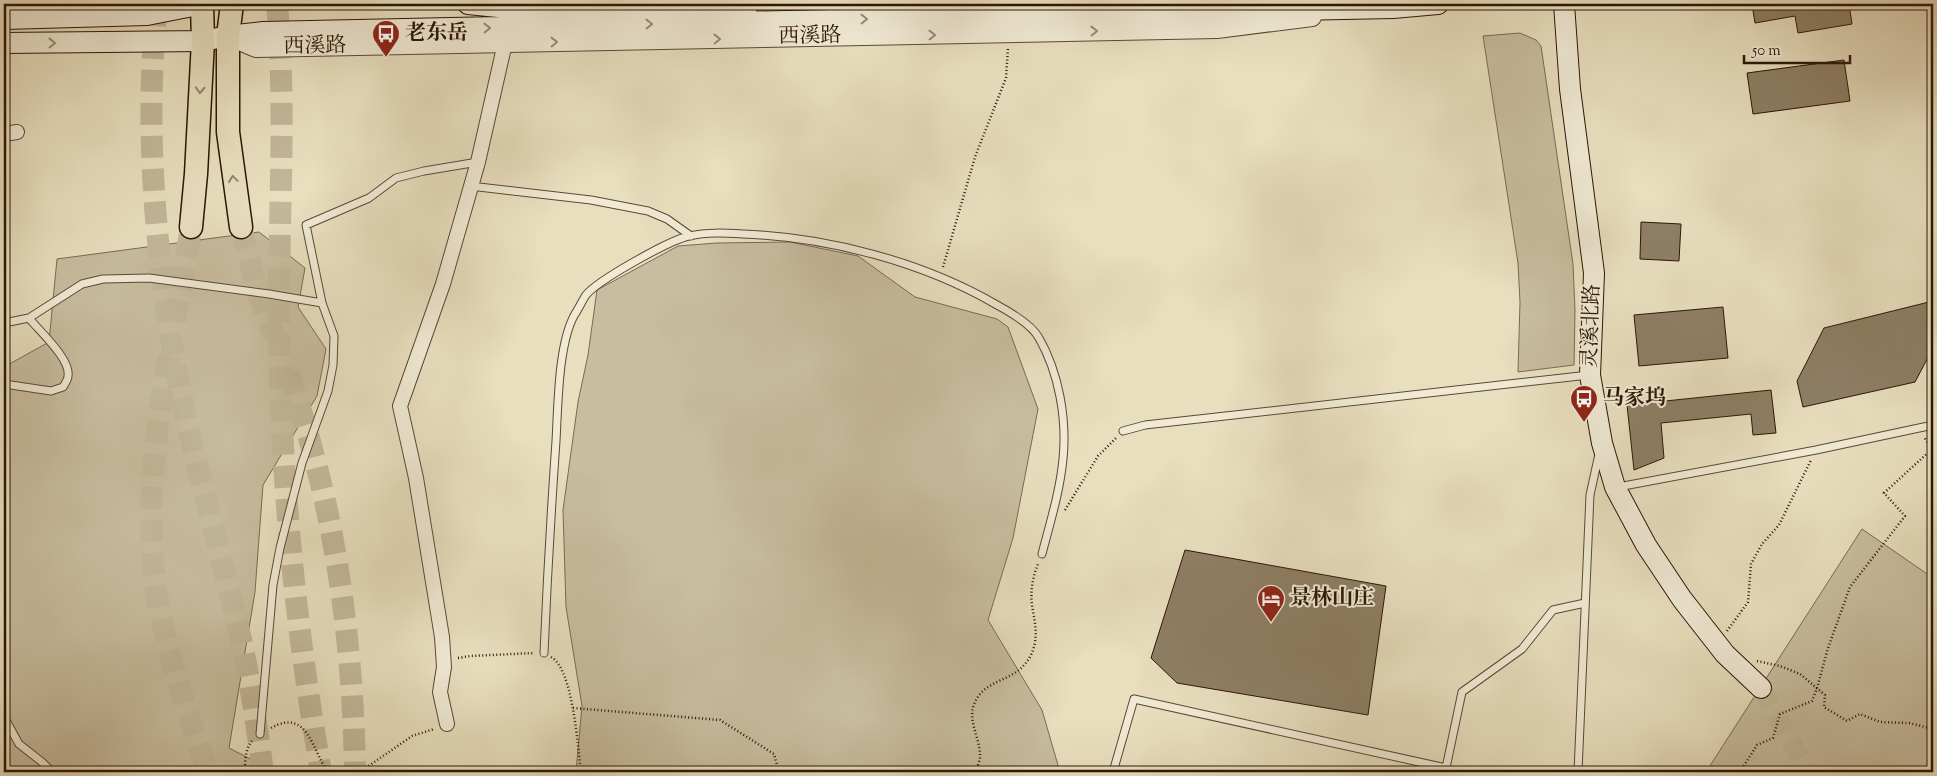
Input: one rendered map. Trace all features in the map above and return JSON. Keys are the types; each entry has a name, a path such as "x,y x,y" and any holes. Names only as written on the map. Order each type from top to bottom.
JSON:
{"main road":[{"path":"4,19 148,15 202,4 203,41 196,174 191,227"},
{"path":"232,4 228,36 228,132 241,227"},
{"path":"468,4 518,8 749,4"},
{"name":"西溪路","path":"4,43 203,41 228,36 282,32 1393,8 1438,4"},
{"name":"灵溪北路","path":"1564,4 1570,88 1594,273 1590,375 1602,443 1616,488 1646,545 1682,599 1725,654 1761,688"}],"street":[{"name":"西溪路","path":"228,36 256,48 1217,29 1393,8"},
{"path":"447,724 440,692 444,666 442,637 416,478 400,406 443,284 478,162 505,44"}],"lane":[{"path":"260,734 274,585 280,548 302,463 328,391 333,365 334,336 322,303 306,225 369,198 396,178 424,171 478,162"},
{"path":"470,186 591,200 648,211 667,219 691,236"},
{"path":"544,653 559,392 569,326 588,293 617,272 674,240 691,236 718,233 758,234 818,241 872,255 940,278 979,294 1012,313 1038,335 1052,365 1060,395 1064,423 1063,459 1042,554"},
{"path":"4,323 29,318 82,284 103,279 148,278 322,303"},
{"path":"4,384 51,391 64,387 68,376 67,366 61,355 29,318"},
{"path":"1123,431 1145,425 1590,375"},
{"path":"1616,488 1816,450 1933,425"},
{"path":"1578,772 1590,495 1602,443"},
{"path":"1113,772 1134,700 1446,770 1462,692 1522,649 1553,610 1585,602"},
{"path":"4,717 19,744 52,772"}],"path":[{"path":"940,278 975,157 1006,78 1009,33"},
{"path":"1740,772 1757,745 1773,738 1780,714 1812,701 1828,648 1850,588 1905,516 1884,493 1932,449 1919,428"},
{"path":"1063,512 1098,456 1123,431"},
{"path":"1718,644 1748,602 1750,564 1762,544 1779,526 1816,450"},
{"path":"976,772 980,758 972,710 976,700 984,690 1026,665 1034,646 1036,628 1032,603 1033,581 1042,554"},
{"path":"444,666 458,658 470,656 544,653 555,659 564,671 573,708 581,772"},
{"path":"1753,660 1780,666 1800,674 1825,694 1824,707 1847,721 1860,714 1880,722 1909,723 1933,729"},
{"path":"573,708 720,720 774,754 779,772"},
{"path":"245,772 245,760 250,744 260,734 280,723 291,722 302,727 310,736 328,772"},
{"path":"360,772 412,736 447,724"}],"shaded area":[{"path":"1520,33 1536,40 1541,46 1573,264 1575,310 1574,365 1518,372 1520,302 1518,263 1483,36"},
{"path":"259,232 305,268 298,307 326,349 317,396 263,485 255,592 229,748 276,772 4,772 4,367 49,342 57,259"},
{"path":"790,242 858,256 915,297 997,319 1008,327 1038,409 1013,538 988,620 1042,710 1060,772 576,772 582,706 566,607 563,510 578,402 588,355 597,290 678,246 717,243"},
{"path":"1862,529 1933,578 1933,772 1706,772"}],"building":[{"path":"1752,4 1849,4 1852,24 1798,33 1795,16 1755,23"},
{"path":"1844,60 1850,101 1753,114 1747,73"},
{"path":"1641,222 1681,224 1679,261 1640,259"},
{"path":"1933,301 1933,348 1915,382 1803,407 1797,381 1824,328"},
{"path":"1723,307 1728,358 1639,366 1634,315"},
{"path":"1771,390 1776,433 1753,435 1751,414 1661,423 1664,458 1634,470 1627,405"},
{"name":"景林山庄","path":"1185,550 1386,586 1368,715 1177,683 1151,658"}],"tunnel":[{"path":"157,4 153,50 152,143 158,236 169,328 183,404 244,653 263,772"},
{"path":"277,4 282,117 279,306 285,481 303,656 321,772"},
{"path":"175,322 191,227"},
{"path":"241,227 257,291 274,336"},
{"path":"169,356 155,447 151,509 154,571 167,645 208,772"},
{"path":"288,373 318,470 338,570 350,671 355,772"},
{"path":"1761,688 1808,772"}],"place":[{"name":"老东岳","path":"386,58"},
{"name":"马家坞","path":"1584,423"},
{"name":"景林山庄","path":"1271,623"}]}
